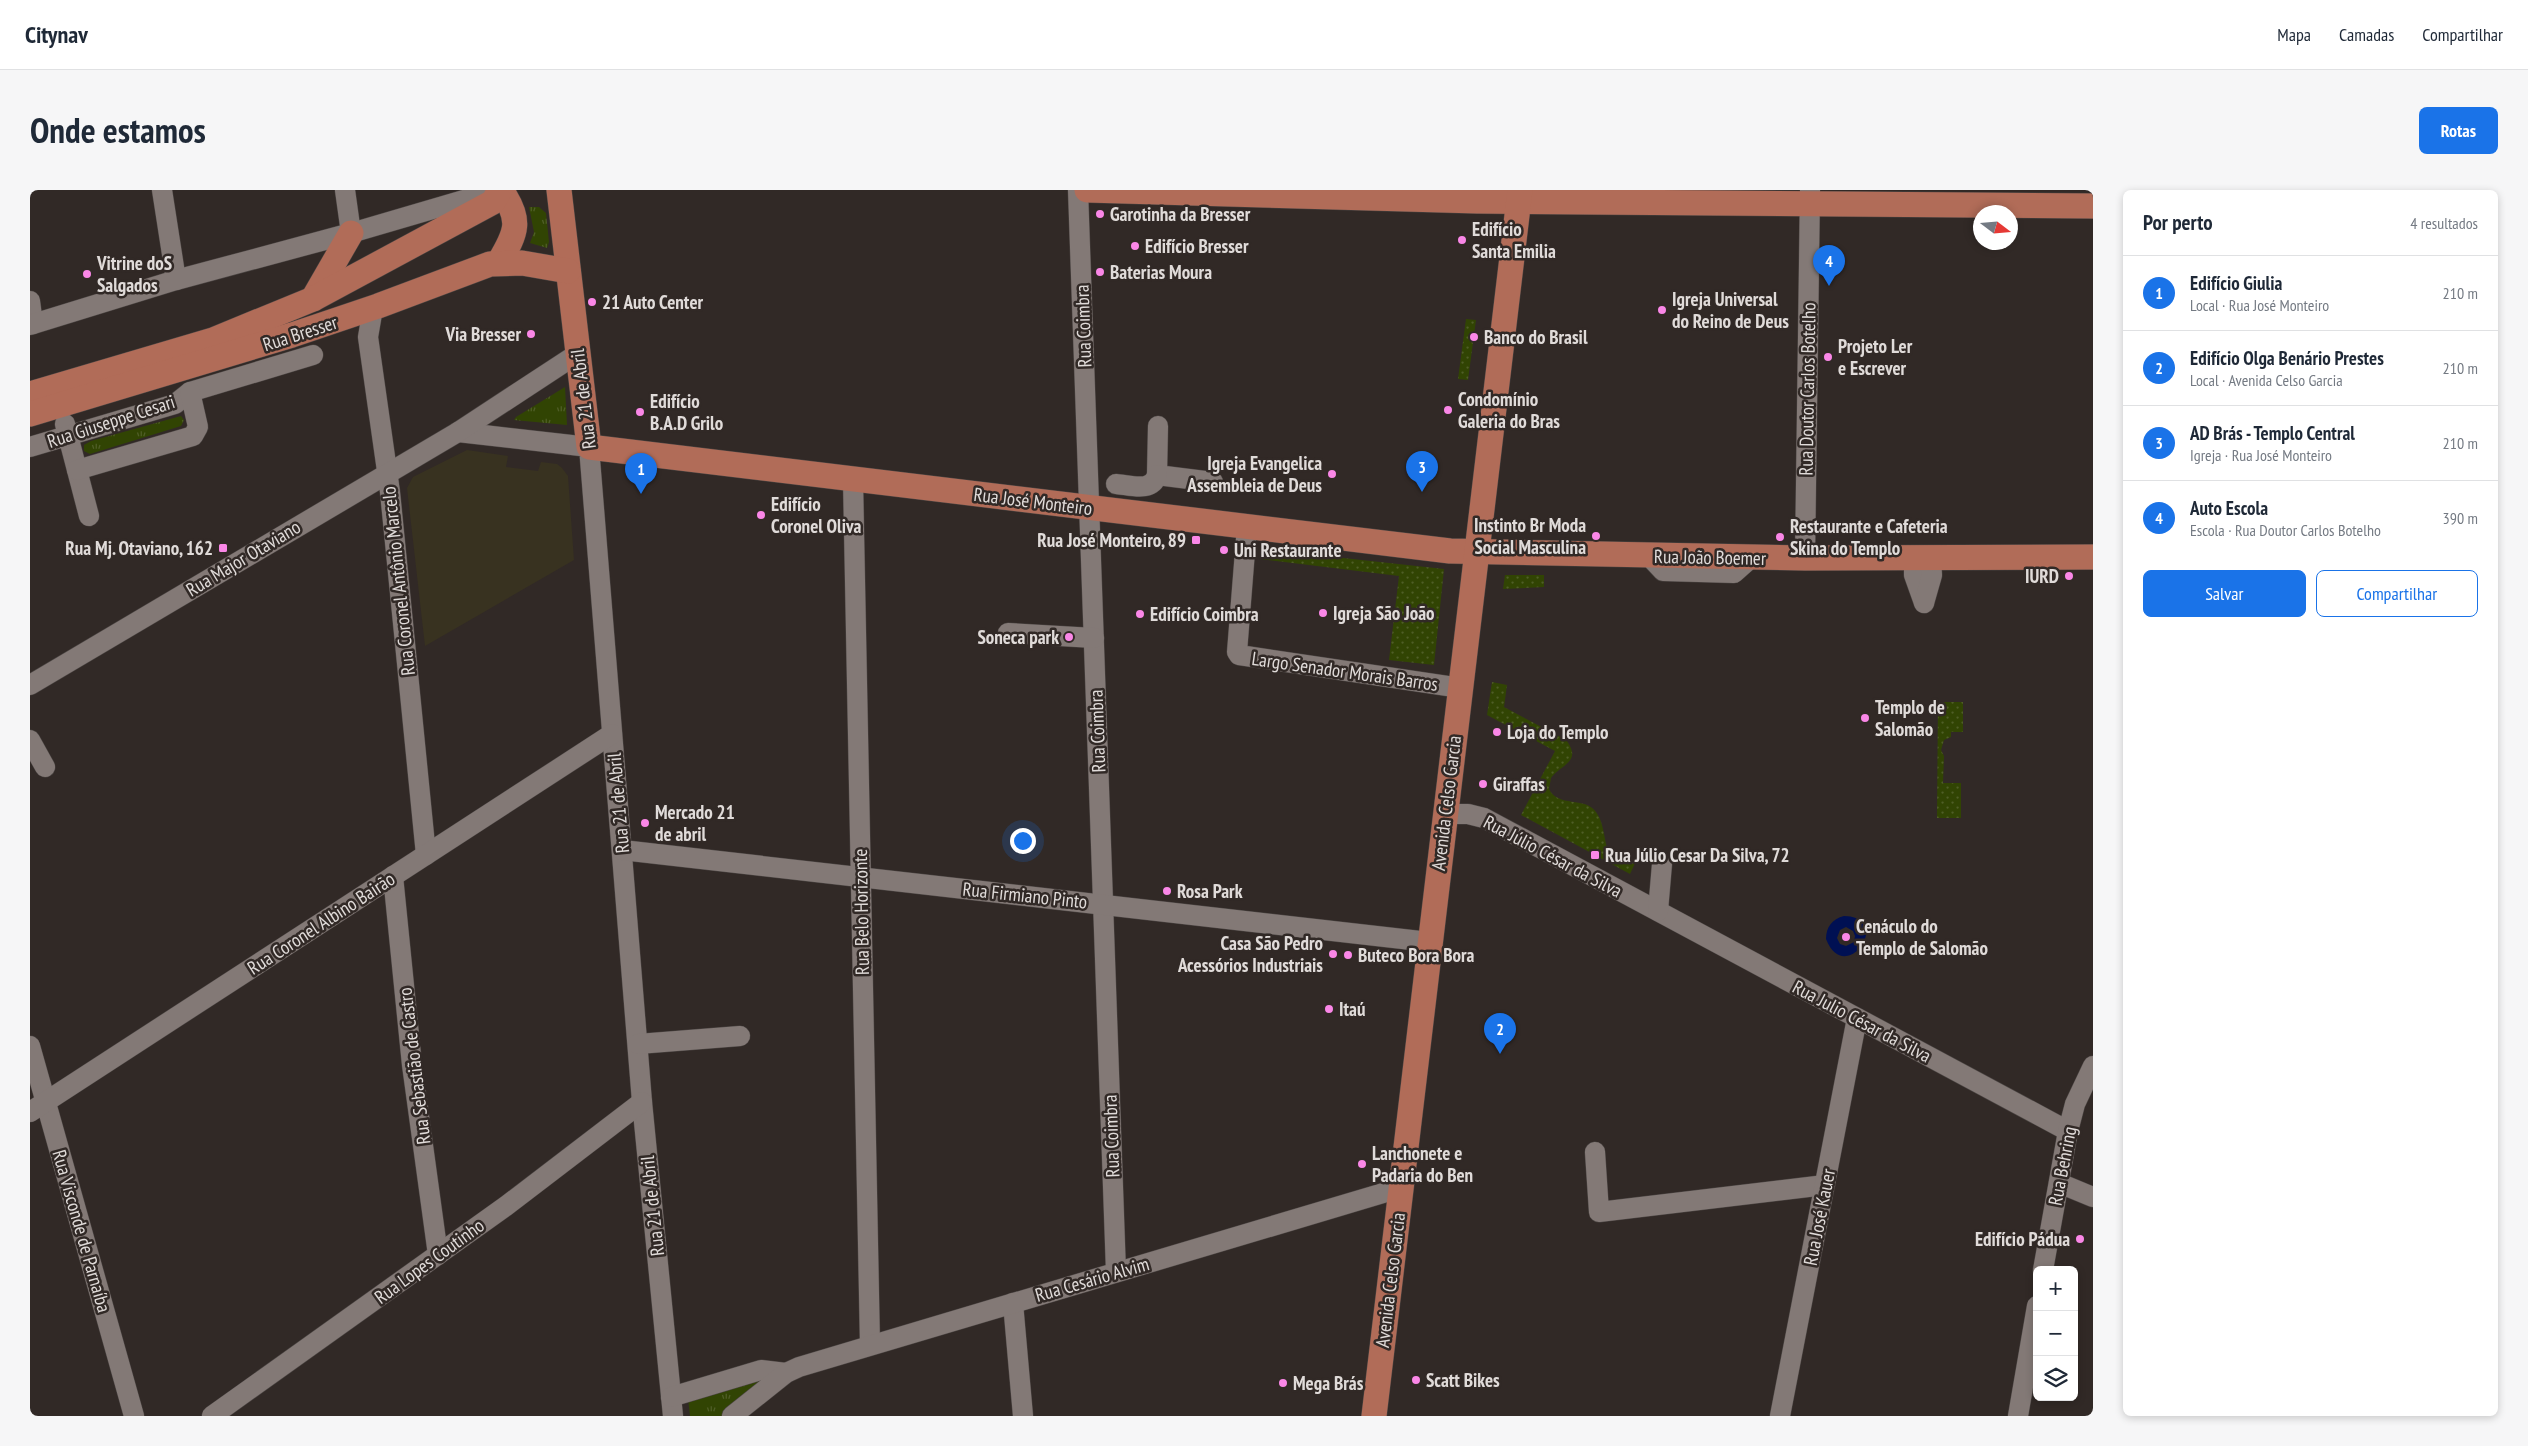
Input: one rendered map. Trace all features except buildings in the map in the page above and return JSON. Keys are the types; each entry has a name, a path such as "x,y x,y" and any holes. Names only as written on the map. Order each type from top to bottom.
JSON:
{"main road":[{"path":"499,262 512,242 516,223 513,209 500,190"},
{"name":"Rua Bresser","path":"30,414 218,349 493,202 500,190"},
{"name":"Rua 21 de Abril","path":"559,190 577,354 590,447"},
{"path":"1087,190 1519,196 2049,198 2093,206"},
{"name":"Avenida Celso Garcia","path":"1374,1416 1519,196"},
{"path":"313,299 351,233"},
{"name":"Rua Bresser","path":"30,394 348,317 463,273 499,262 568,271"},
{"name":"Rua José Monteiro","path":"590,447 1478,552"},
{"name":"Rua João Boemer","path":"1478,552 1805,558 1923,566 2093,557"}],"street":[{"path":"162,190 176,280"},
{"path":"345,190 351,233"},
{"path":"30,301 32,324 176,280 351,233 500,190"},
{"name":"Rua Coimbra","path":"1078,190 1116,1272"},
{"name":"Rua Doutor Carlos Botelho","path":"1805,558 1810,197"},
{"name":"Rua Coronel Antônio Marcelo","path":"373,308 368,337 387,472 426,855"},
{"path":"348,317 368,337"},
{"name":"Rua Major Otaviano","path":"30,684 387,472 458,432 577,354"},
{"name":"Rua Giuseppe Cesari","path":"30,433 66,429 175,404 190,392 313,355"},
{"path":"77,470 193,436 198,427 190,392"},
{"path":"1116,484 1149,486 1155,482 1157,475 1158,426"},
{"path":"66,429 89,516"},
{"name":"Rua Giuseppe Cesari","path":"30,447 66,429"},
{"path":"458,432 590,447"},
{"name":"Rua 21 de Abril","path":"590,447 642,1102 672,1406"},
{"path":"1157,475 1213,482"},
{"name":"Rua Belo Horizonte","path":"853,479 870,1345"},
{"name":"Largo Senador Morais Barros","path":"1247,526 1238,643 1239,655 1461,688"},
{"path":"1008,633 1094,638"},
{"name":"Rua Coronel Albino Bairão","path":"38,1107 612,734"},
{"path":"30,740 45,767"},
{"name":"Rua Júlio César da Silva","path":"1445,814 1468,814 1484,818 1658,911"},
{"name":"Rua Firmiano Pinto","path":"622,850 1429,942"},
{"path":"1658,911 1662,864"},
{"name":"Rua Sebastião de Castro","path":"393,876 412,1065 438,1255"},
{"name":"Rua Julio César da Silva","path":"1658,911 2068,1131"},
{"name":"Rua José Kauer","path":"1780,1416 1857,1018"},
{"path":"638,1044 740,1036"},
{"name":"Rua Visconde de Parnaíba","path":"30,1046 38,1107 134,1416"},
{"name":"Rua Behring","path":"2044,1266 2068,1131 2075,1104 2093,1066"},
{"name":"Rua Lopes Coutinho","path":"212,1416 506,1206 642,1102"},
{"path":"1594,1152 1599,1212 1825,1185"},
{"path":"2059,1183 2093,1197"},
{"name":"Rua Cesário Alvim","path":"732,1416 786,1373 870,1345 1400,1188"},
{"path":"1013,1303 1023,1416"},
{"path":"2018,1416 2036,1311"},
{"name":"Rua Cesário Alvim","path":"672,1406 760,1370 786,1373"}],"shaded area":[{"path":"467,450 508,456 506,467 538,471 541,462 557,464 562,468 568,476 574,560 425,646 407,488 413,477"},
{"path":"1844,916 1859,919 1865,927 1866,937 1853,954 1844,956 1834,952 1826,939 1830,924","holes":["1846,927 1853,931 1855,936 1854,942 1846,946 1840,944 1837,938 1840,930"]}],"green space":[{"path":"529,207 539,207 546,213 549,242 547,248 530,243 534,232"},
{"path":"1466,319 1476,320 1468,380 1458,379"},
{"path":"565,387 567,425 514,420 516,417"},
{"path":"181,416 184,420 181,426 90,454 84,451 84,445 91,441"},
{"path":"1261,549 1444,569 1434,665 1389,660 1399,576 1260,559"},
{"path":"1505,575 1544,575 1544,587 1503,589"},
{"path":"1492,682 1507,685 1504,707 1566,740 1571,747 1571,758 1551,778 1549,789 1553,795 1559,798 1585,804 1596,812 1610,855 1615,860 1624,862 1636,861 1630,874 1521,815 1555,751 1487,715"},
{"path":"1938,702 1963,702 1963,732 1951,732 1951,737 1944,740 1941,750 1944,756 1943,783 1961,783 1961,818 1937,818"},
{"path":"770,1377 724,1416 690,1416 688,1398"}],"place":[{"name":"Garotinha da Bresser","path":"1100,214"},
{"name":"Edifício Santa Emilia","path":"1462,240"},
{"name":"Edifício Bresser","path":"1135,246"},
{"name":"Baterias Moura","path":"1100,272"},
{"name":"Vitrine doS Salgados","path":"87,274"},
{"name":"Auto Escola","path":"1829,286"},
{"name":"21 Auto Center","path":"592,302"},
{"name":"Igreja Universal do Reino de Deus","path":"1662,310"},
{"name":"Via Bresser","path":"531,334"},
{"name":"Banco do Brasil","path":"1474,337"},
{"name":"Projeto Ler e Escrever","path":"1828,357"},
{"name":"Condomínio Galeria do Bras","path":"1448,410"},
{"name":"Edifício B.A.D Grilo","path":"640,412"},
{"name":"Igreja Evangelica Assembleia de Deus","path":"1332,474"},
{"name":"AD Brás - Templo Central","path":"1422,492"},
{"name":"Edifício Giulia","path":"641,494"},
{"name":"Edifício Coronel Oliva","path":"761,515"},
{"name":"Instinto Br Moda Social Masculina","path":"1596,536"},
{"name":"Restaurante e Cafeteria Skina do Templo","path":"1780,537"},
{"name":"Rua José Monteiro, 89","path":"1196,540"},
{"name":"Rua Mj. Otaviano, 162","path":"223,548"},
{"name":"Uni Restaurante","path":"1224,550"},
{"name":"IURD","path":"2069,576"},
{"name":"Igreja São João","path":"1323,613"},
{"name":"Edifício Coimbra","path":"1140,614"},
{"name":"Soneca park","path":"1069,637"},
{"name":"Templo de Salomão","path":"1865,718"},
{"name":"Loja do Templo","path":"1497,732"},
{"name":"Giraffas","path":"1483,784"},
{"name":"Mercado 21 de abril","path":"645,823"},
{"name":"Rua Júlio Cesar Da Silva, 72","path":"1595,855"},
{"name":"Rosa Park","path":"1167,891"},
{"name":"Cenáculo do Templo de Salomão","path":"1846,937"},
{"name":"Casa São Pedro Acessórios Industriais","path":"1333,954"},
{"name":"Buteco Bora Bora","path":"1348,955"},
{"name":"Itaú","path":"1329,1009"},
{"name":"Edifício Olga Benário Prestes","path":"1500,1054"},
{"name":"Lanchonete e Padaria do Ben","path":"1362,1164"},
{"name":"Edifício Pádua","path":"2080,1239"},
{"name":"Scatt Bikes","path":"1416,1380"},
{"name":"Mega Brás","path":"1283,1383"}]}
